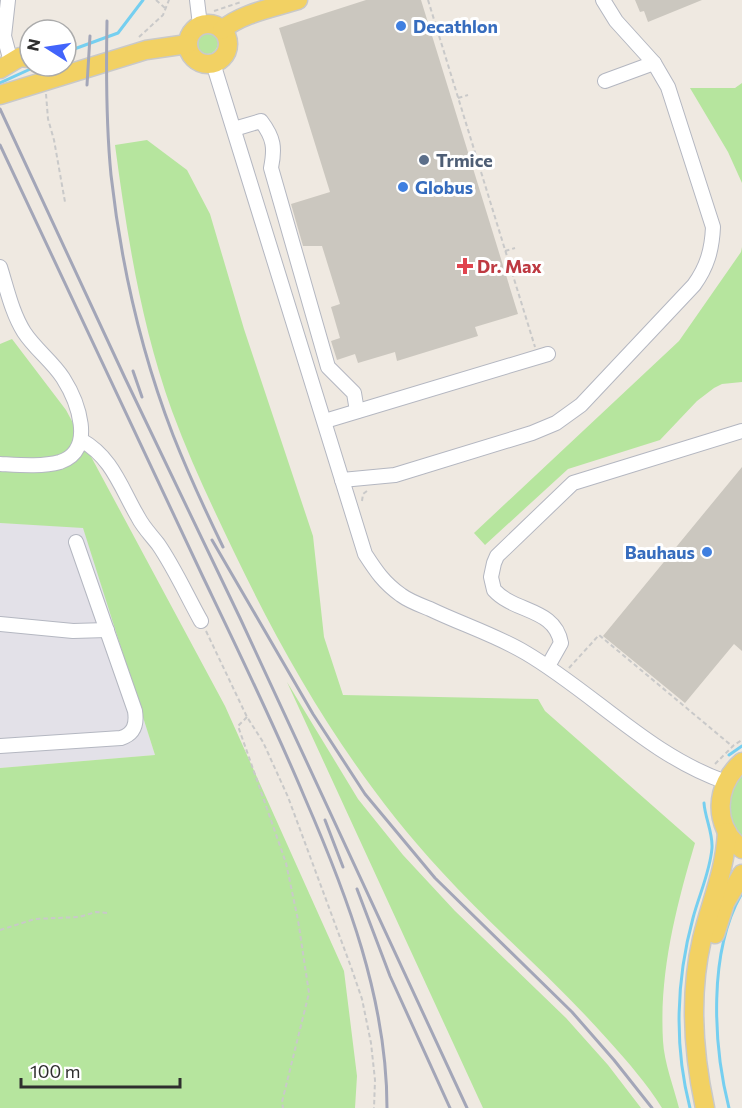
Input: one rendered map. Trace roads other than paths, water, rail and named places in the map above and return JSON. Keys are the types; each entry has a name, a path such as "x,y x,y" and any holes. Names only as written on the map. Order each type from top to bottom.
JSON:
{"main road":[{"path":"222,30 230,23 244,17 298,0"},
{"path":"212,24 222,30 226,36 226,49 219,60 207,63 195,59 188,44 191,33 200,26 212,24"},
{"path":"78,63 188,44"},
{"path":"0,94 29,78"},
{"path":"705,1108 693,1033 694,990 702,938 725,861 727,832 720,807 726,782 742,762"},
{"path":"727,832 742,849"},
{"path":"717,1108 707,1055 705,1028 707,979 718,922 742,874"}],"street":[{"path":"5,65 4,36 8,0"},
{"path":"197,0 200,26"},
{"path":"342,480 395,475 532,433 556,423 581,405 694,285 705,268 710,256 712,227 668,87 654,63 616,21 603,0"},
{"path":"213,63 365,554 382,580 403,597 522,651 548,666 672,756 696,770 726,782"},
{"path":"605,81 654,63"},
{"path":"234,129 261,121 269,131 274,149 271,168 328,368 354,393 357,411"},
{"path":"0,267 25,334 64,379 77,409 82,433 74,453 67,459 58,462 0,464"},
{"path":"325,421 543,356"},
{"path":"548,666 561,643 560,634 555,626 546,618 511,604 494,590 491,577 494,563 503,549 573,483 742,430"},
{"path":"81,440 92,446 115,472 139,519 159,545 201,621"},
{"path":"0,746 121,738 132,732 136,720 135,711 76,542"},
{"path":"0,624 73,631 107,630"}],"waterway":[{"path":"78,48 118,33 143,0"},
{"path":"0,83 18,75"},
{"path":"729,755 742,746"},
{"path":"690,1108 681,1061 680,989 687,941 712,848 704,803"},
{"path":"729,1108 720,1056 717,999 723,942 731,916 742,893"}],"railway":[{"path":"107,21 108,137 111,175 120,242 134,307 151,372 173,435 223,547"},
{"path":"87,85 90,36"},
{"path":"0,109 240,618 467,1108"},
{"path":"0,145 255,686 320,833 349,909 372,987 385,1067 387,1108"},
{"path":"133,371 142,397"},
{"path":"212,540 313,714 365,794 435,878 572,1012 652,1108"},
{"path":"325,820 343,867"},
{"path":"357,889 390,976 450,1108"}],"place":[{"name":"Decathlon","path":"401,26"},
{"name":"Trmice","path":"424,160"},
{"name":"Globus","path":"403,187"},
{"name":"Dr. Max","path":"465,266"},
{"name":"Bauhaus","path":"707,552"}]}
